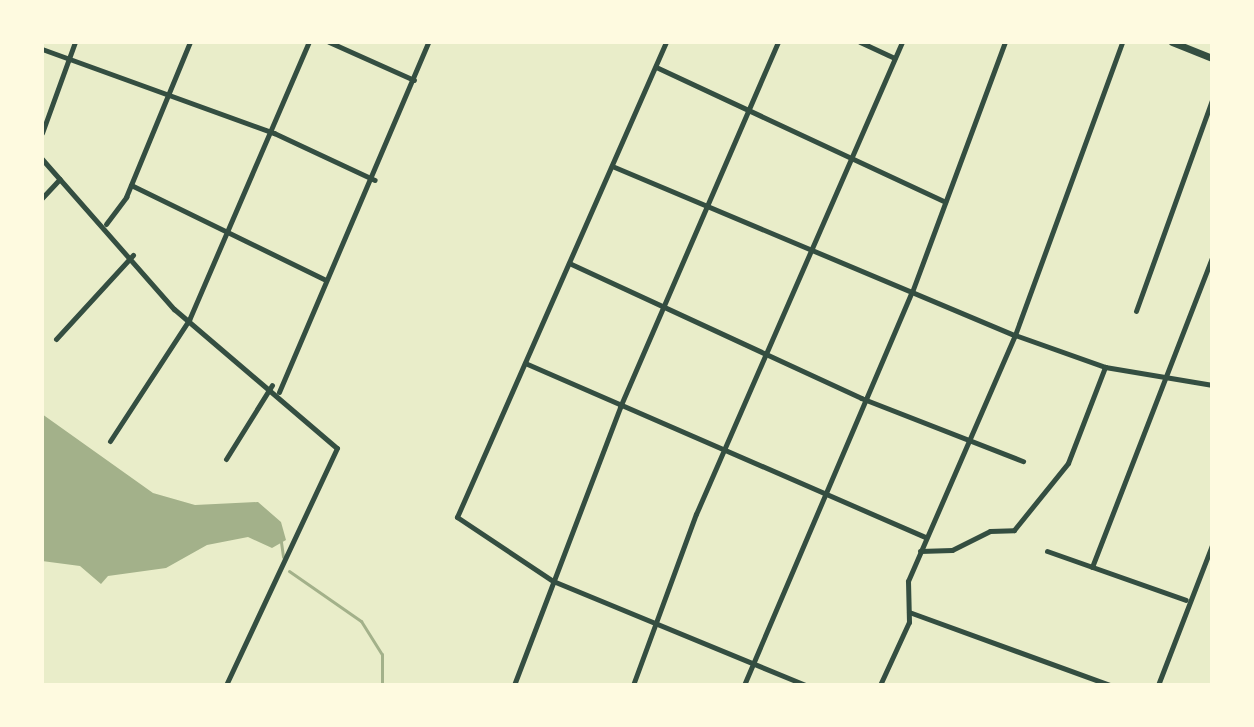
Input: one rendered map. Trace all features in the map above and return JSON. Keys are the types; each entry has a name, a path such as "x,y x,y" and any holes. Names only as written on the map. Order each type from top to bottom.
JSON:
{"street":[{"path":"42,133 59,101 75,42"},
{"path":"106,224 131,185 190,42"},
{"path":"110,441 189,320 233,230 309,42"},
{"path":"329,42 414,80"},
{"path":"279,392 324,279 375,180 428,42"},
{"path":"666,42 457,517 553,581 659,622 751,665 805,685"},
{"path":"514,685 620,407 778,42"},
{"path":"860,42 895,58"},
{"path":"633,685 723,453 902,42"},
{"path":"744,685 861,398 912,292 1005,42"},
{"path":"880,685 909,612 908,581 1015,335 1122,42"},
{"path":"1172,42 1212,58"},
{"path":"42,49 168,92 274,133 375,180"},
{"path":"656,67 851,161 945,202"},
{"path":"1136,311 1212,100"},
{"path":"42,159 106,224 189,320 272,385 337,448 226,685"},
{"path":"612,166 811,254 1015,335 1105,367 1212,385"},
{"path":"42,198 60,179"},
{"path":"131,185 233,230 324,279"},
{"path":"56,339 133,255"},
{"path":"1092,567 1212,258"},
{"path":"569,263 861,398 1023,461"},
{"path":"525,363 723,453 925,537"},
{"path":"920,551 952,550 990,531 1014,530 1068,463 1105,367"},
{"path":"226,459 272,385"},
{"path":"1158,685 1186,600 1212,545"},
{"path":"1047,551 1186,600"},
{"path":"909,612 1110,685"}],"shaded area":[{"path":"42,414 153,493 195,505 258,502 281,522 286,540 272,548 248,537 207,545 166,568 108,576 101,584 80,566 42,561"}],"waterway":[{"path":"281,542 283,557"},
{"path":"289,571 361,621 382,654 382,685"}]}
